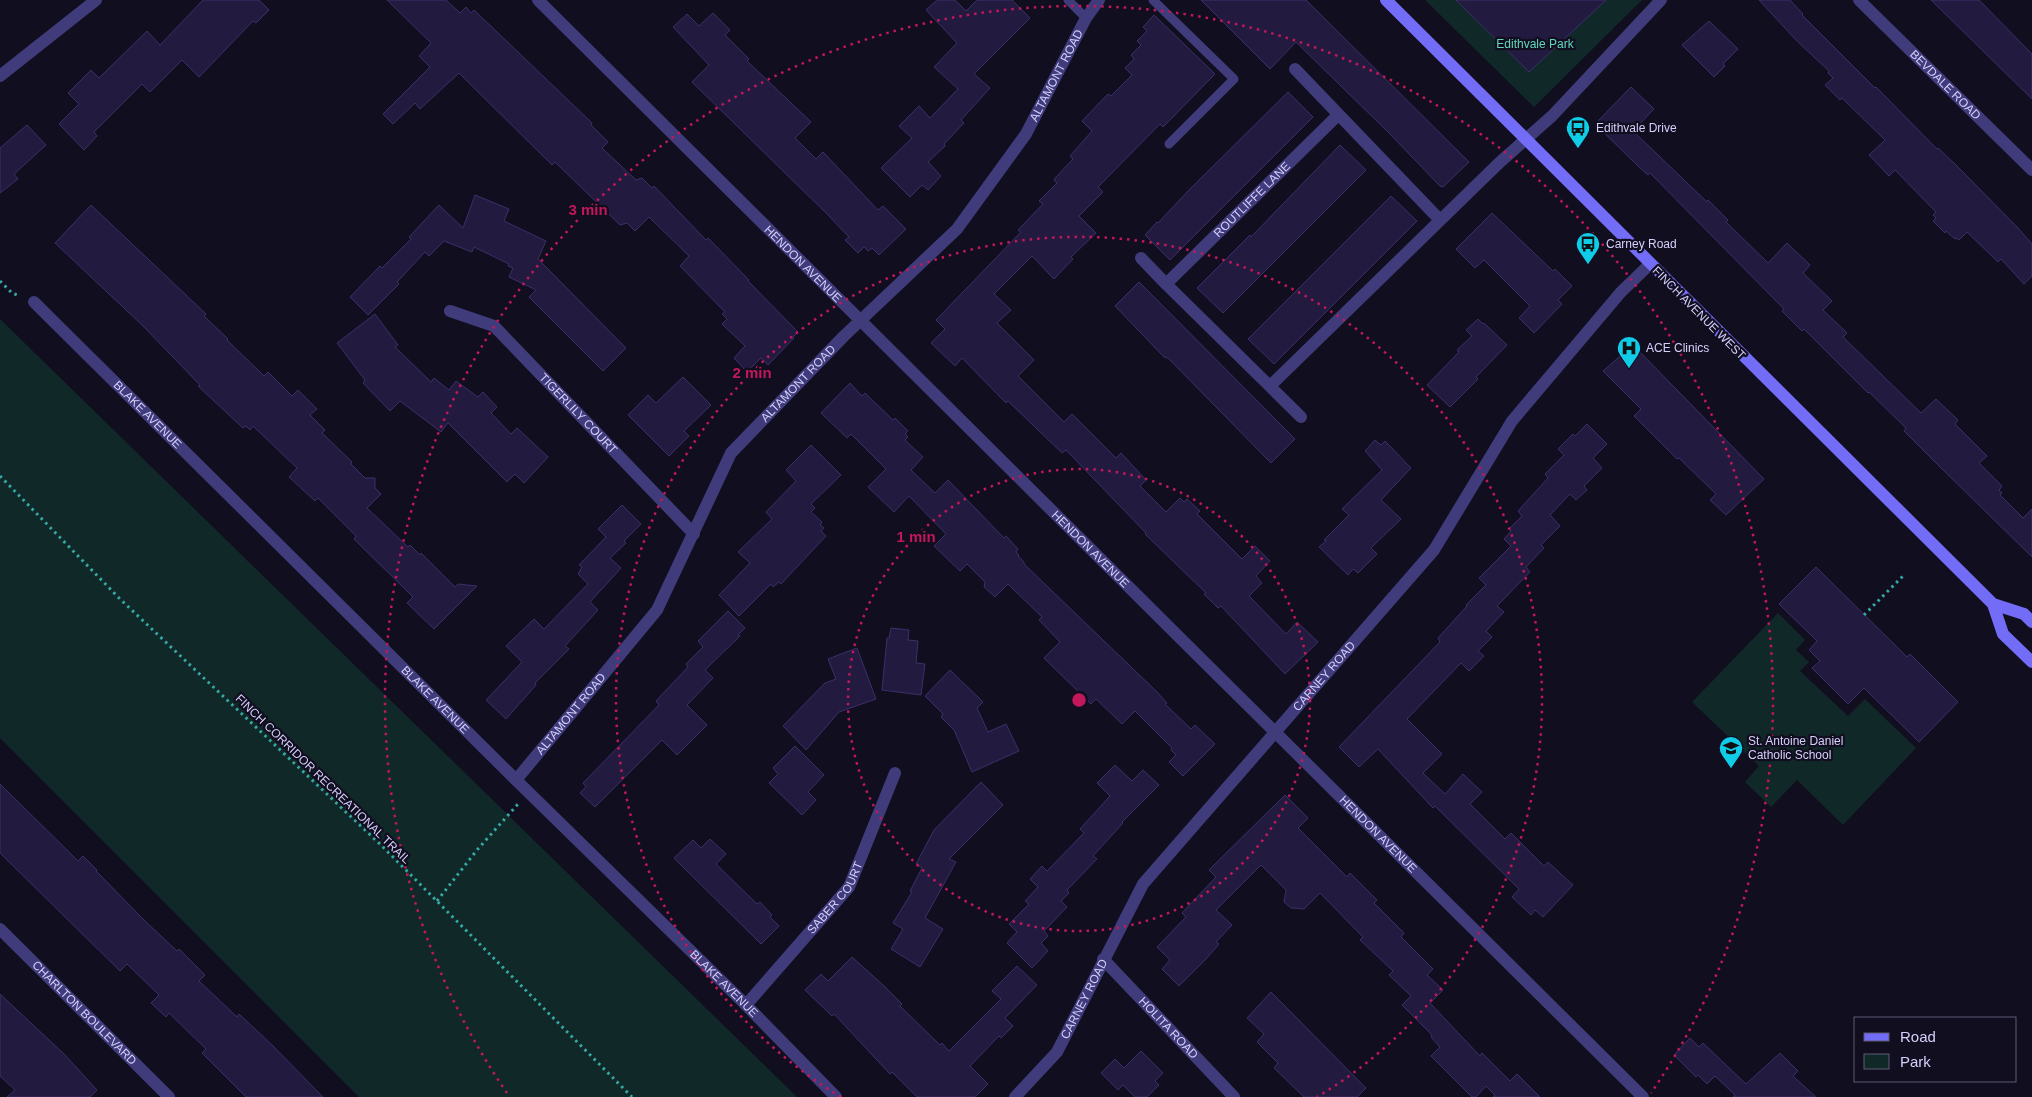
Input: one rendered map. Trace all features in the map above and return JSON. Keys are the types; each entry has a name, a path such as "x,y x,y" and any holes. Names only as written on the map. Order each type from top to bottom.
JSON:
{"main road":[{"name":"FINCH AVENUE WEST","path":"1386,0 1993,604 2004,634 2032,662"},
{"name":"FINCH AVENUE WEST","path":"1993,604 2024,614 2032,622"}],"street":[{"path":"0,76 96,0"},
{"name":"HENDON AVENUE","path":"538,0 860,322 1276,731 1643,1097"},
{"name":"ALTAMONT ROAD","path":"516,780 657,610 731,453 860,322 957,229 1026,134 1086,18 1099,0"},
{"path":"1270,386 1440,220 1525,139 1552,116 1661,0"},
{"name":"BEVDALE ROAD","path":"1859,0 2032,170"},
{"path":"1295,69 1440,220"},
{"name":"ROUTLIFFE LANE","path":"1166,284 1338,115"},
{"path":"1141,258 1301,417"},
{"name":"CARNEY ROAD","path":"1015,1097 1057,1052 1143,884 1434,550 1512,421 1621,292 1650,264"},
{"name":"BLAKE AVENUE","path":"34,302 836,1097"},
{"name":"TIGERLILY COURT","path":"450,311 494,326 694,534"},
{"name":"SABER COURT","path":"746,1006 849,887 894,773"},
{"name":"CHARLTON BOULEVARD","path":"0,929 169,1097"},
{"name":"HOLITA ROAD","path":"1103,959 1234,1097"}],"lane":[{"path":"1068,0 1086,18"},
{"path":"1153,0 1234,79 1169,144"}],"path":[{"path":"0,281 12,293 34,302"},
{"name":"FINCH CORRIDOR RECREATIONAL TRAIL","path":"0,476 120,599 337,802 632,1097"},
{"path":"1864,614 1905,574"},
{"path":"437,901 477,850 520,802"}],"green space":[{"name":"Edithvale Park","path":"1425,0 1642,0 1534,107"},
{"path":"0,319 797,1097 359,1097 0,738"},
{"path":"1778,613 1805,640 1796,650 1809,662 1800,671 1848,716 1865,699 1916,748 1843,825 1797,780 1771,807 1745,782 1759,766 1692,702"}],"building":[{"path":"203,0 259,0 269,10 256,23 253,21 199,77 182,60 150,92 142,84 94,132 97,136 84,150 59,124 79,104 68,93 91,70 99,78 147,31 160,45"},
{"path":"387,0 446,0 460,13 466,7 471,13 474,10 592,123 591,125 608,142 602,148 636,180 642,178 652,188 654,186 706,240 708,238 749,280 798,332 794,338 768,365 761,358 747,372 734,358 745,346 722,324 727,319 722,314 725,312 680,266 689,256 649,217 635,231 627,223 620,225 555,162 552,165 459,73 420,109 415,103 393,124 383,114 430,67 419,56 431,43"},
{"path":"937,0 955,0 966,11 977,0 1012,0 1030,18 974,74 990,88 961,120 964,123 944,144 945,146 928,162 941,176 928,190 922,185 910,197 881,168 912,138 899,126 919,106 930,118 958,89 934,67 957,43 926,10"},
{"path":"1201,0 1306,0 1469,162 1443,187 1440,186 1296,42 1270,69"},
{"path":"1456,0 1606,0 1529,72"},
{"path":"1759,0 1790,0 1802,15 1875,88 1958,167 2018,228 2032,244 2032,276 2024,284 2001,259 1998,262 1967,232 1959,240 1946,231 1945,233 1933,221 1936,218 1933,215 1936,212 1895,170 1889,176 1869,155 1885,140 1842,98 1840,100 1825,85 1833,78 1828,73 1829,71 1797,41"},
{"path":"1931,0 1979,0 2032,54 2032,99"},
{"path":"713,13 730,30 725,35 749,59 747,61 811,122 795,138 816,159 823,152 878,210 883,206 906,229 879,255 872,248 868,251 864,247 858,253 845,240 849,237 826,213 692,82 709,65 673,27 687,14 699,26"},
{"path":"1154,15 1215,74 1163,127 1160,124 1098,187 1103,192 1079,216 1096,233 1071,257 1073,259 1054,279 1032,256 994,294 1011,310 997,323 1034,360 1018,376 1064,422 1072,414 1116,458 1121,453 1146,480 1140,486 1166,512 1180,498 1184,502 1187,499 1200,511 1197,514 1242,559 1255,546 1270,561 1256,576 1262,583 1249,596 1286,634 1297,622 1318,642 1285,674 1221,606 1218,608 1204,594 1206,593 1145,534 1066,450 1062,453 1008,401 1006,403 962,358 955,366 931,343 945,329 936,320 1021,232 1018,230 1043,204 1039,201 1057,183 1054,180 1056,177 1073,159 1070,156 1092,131 1082,121 1108,94 1111,96 1132,75 1125,68 1134,59 1131,55 1141,45 1137,41 1147,31 1143,27"},
{"path":"1709,21 1738,49 1723,64 1725,66 1714,77 1682,45"},
{"path":"1631,87 1654,109 1633,131 1707,202 1708,200 1728,220 1726,222 1768,263 1787,243 1810,265 1803,273 1832,301 1823,310 1847,333 1843,337 1921,413 1936,399 1958,420 1955,424 1987,456 1979,463 2002,486 1999,490 2002,493 2000,495 2023,518 2032,509 2032,557 1904,431 1906,428 1804,329 1802,331 1782,311 1784,309 1650,173 1648,175 1595,124"},
{"path":"1288,92 1313,117 1170,260 1145,235"},
{"path":"27,125 46,145 14,174 18,179 0,193 0,148"},
{"path":"1340,145 1366,170 1223,313 1197,288 1250,235 1251,237"},
{"path":"475,195 509,209 504,221 546,241 538,259 626,348 603,371 529,297 536,290 509,277 513,268 508,266 509,264 474,247 472,252 444,241 429,256 425,252 397,282 399,284 368,315 350,297 380,266 382,268 411,239 409,237 439,205 463,228"},
{"path":"1391,196 1417,221 1274,364 1248,339"},
{"path":"91,205 206,314 204,316 264,376 268,372 292,396 298,390 317,409 310,415 325,430 322,433 352,462 351,464 365,478 375,478 375,488 381,494 367,508 408,547 410,545 420,555 421,553 455,587 458,584 477,586 434,629 407,603 413,597 354,539 356,536 318,498 315,501 289,477 297,468 253,426 250,430 246,426 243,428 198,386 200,385 142,325 55,243"},
{"path":"1492,213 1553,271 1555,269 1572,286 1558,300 1562,304 1534,333 1519,318 1530,306 1484,260 1475,268 1456,249"},
{"path":"1139,282 1295,439 1271,463 1115,306"},
{"path":"375,314 398,345 395,347 431,382 434,378 449,390 456,381 478,397 483,392 497,407 491,413 511,434 517,428 548,457 524,483 515,474 507,482 448,423 441,432 400,401 390,411 363,383 365,380 337,343"},
{"path":"1478,319 1507,345 1476,377 1478,379 1450,407 1427,385 1459,352 1457,350 1472,336 1466,330"},
{"path":"1633,345 1764,479 1726,515 1710,500 1716,494 1679,458 1677,459 1634,416 1641,409 1603,371"},
{"path":"683,377 711,405 684,431 689,436 669,456 628,415 648,395 656,403"},
{"path":"850,383 862,396 865,393 893,420 895,418 908,431 905,434 908,437 905,440 923,457 911,470 935,493 948,480 1004,538 1006,536 1018,549 1016,552 1024,564 1155,690 1167,703 1165,704 1191,729 1195,725 1215,744 1183,776 1169,762 1176,755 1171,750 1172,748 1135,711 1122,724 1096,699 1091,704 1044,658 1060,642 1039,620 1042,617 1008,584 995,597 984,587 985,582 967,564 960,571 934,546 946,534 909,496 894,512 868,487 886,469 851,434 847,438 821,413"},
{"path":"1587,424 1607,444 1593,458 1602,468 1584,486 1587,490 1576,500 1570,494 1550,515 1560,526 1541,545 1544,548 1526,567 1530,572 1497,606 1504,612 1486,631 1492,637 1478,651 1484,656 1469,671 1461,663 1407,719 1442,754 1423,773 1445,794 1463,774 1482,792 1470,804 1505,839 1511,833 1544,866 1548,862 1573,885 1543,917 1535,910 1531,915 1512,897 1519,889 1435,806 1433,808 1378,749 1359,767 1339,747 1440,642 1438,638 1486,585 1479,578 1511,546 1504,539 1511,531 1509,529 1522,516 1518,511 1548,478 1545,474 1564,455 1558,449 1573,434 1575,436"},
{"path":"1375,440 1381,445 1385,441 1411,468 1381,500 1401,519 1371,548 1377,554 1358,573 1353,569 1348,575 1319,547 1349,515 1342,509 1382,470 1365,451"},
{"path":"811,445 841,475 811,504 815,508 811,512 822,522 820,525 824,528 821,531 826,536 781,584 779,582 773,587 771,584 739,616 719,595 750,563 738,552 772,519 766,512 796,481 786,470"},
{"path":"622,505 641,524 624,541 626,543 610,558 621,568 590,602 598,610 565,646 569,649 535,683 536,685 506,719 486,700 522,662 506,646 534,619 544,629 588,584 578,574 582,567 579,565 606,537 598,529"},
{"path":"1816,567 1907,657 1910,654 1958,702 1919,742 1864,688 1848,704 1812,668 1820,661 1809,650 1817,641 1779,604"},
{"path":"728,611 745,628 738,635 740,636 705,670 713,678 687,705 707,725 677,755 662,740 595,807 580,793 586,787 583,783 659,705 656,701 688,667 686,664 703,647 698,641"},
{"path":"891,628 909,630 908,640 918,641 916,663 925,664 921,695 882,690 887,638 889,638"},
{"path":"857,648 876,699 839,712 806,750 783,726 825,683 836,679 828,659"},
{"path":"950,670 983,702 977,708 988,732 1006,724 1019,751 972,772 954,730 941,717 943,714 925,696"},
{"path":"795,746 824,775 808,792 816,800 802,815 769,783 778,774 773,768"},
{"path":"1115,765 1132,781 1143,770 1159,785 1122,822 1093,856 1097,859 1067,890 1069,893 1061,901 1067,907 1044,931 1048,936 1041,943 1048,951 1032,968 1007,943 1017,932 1009,924 1029,904 1025,901 1038,887 1030,879 1042,866 1047,871 1084,833 1080,829 1110,796 1097,783"},
{"path":"981,782 1003,805 949,859 956,862 925,918 943,929 920,967 891,949 903,929 893,923 912,892 910,891 922,868 916,864 934,830"},
{"path":"0,784 78,861 83,856 145,921 177,951 179,949 205,975 199,981 237,1017 239,1014 323,1097 246,1097 202,1053 206,1049 169,1013 166,1017 151,1003 159,995 127,964 120,971 0,853"},
{"path":"1285,795 1308,818 1298,828 1347,877 1350,873 1377,900 1374,903 1404,933 1401,937 1433,969 1427,975 1443,990 1430,1003 1480,1056 1482,1053 1510,1081 1517,1074 1540,1097 1493,1097 1495,1095 1486,1086 1476,1097 1472,1097 1431,1056 1440,1047 1431,1037 1432,1035 1402,1005 1411,996 1389,975 1393,971 1360,940 1363,937 1320,893 1304,909 1291,908 1284,902 1286,890 1261,865 1216,910 1232,925 1216,942 1219,944 1206,959 1179,986 1162,969 1170,960 1157,947 1186,917 1182,913 1216,877 1209,870"},
{"path":"710,839 726,854 716,864 757,904 760,902 779,926 761,944 674,858 693,840 701,848"},
{"path":"852,957 902,1004 900,1006 940,1045 942,1043 949,1051 1001,999 992,991 1017,966 1037,985 1005,1018 1013,1026 1001,1038 999,1036 970,1066 988,1084 975,1097 917,1097 892,1072 890,1074 834,1014 832,1016 805,990 821,974 828,981"},
{"path":"1271,992 1366,1088 1357,1097 1304,1097 1274,1068 1278,1063 1257,1042 1264,1034 1247,1018"},
{"path":"0,994 64,1054 97,1090 90,1097 7,1097 15,1090 0,1076"},
{"path":"1690,1038 1699,1047 1703,1043 1746,1084 1780,1053 1798,1071 1793,1076 1816,1097 1733,1097 1735,1095 1715,1076 1707,1084 1698,1075 1696,1077 1674,1055"},
{"path":"1141,1051 1163,1073 1155,1081 1159,1085 1147,1097 1135,1097 1123,1085 1118,1090 1101,1073 1115,1059 1124,1068"}],"place":[{"name":"Edithvale Drive","path":"1578,149"},
{"name":"Carney Road","path":"1588,265"},
{"name":"ACE Clinics","path":"1629,369"},
{"name":"St. Antoine Daniel Catholic School","path":"1731,769"}]}
